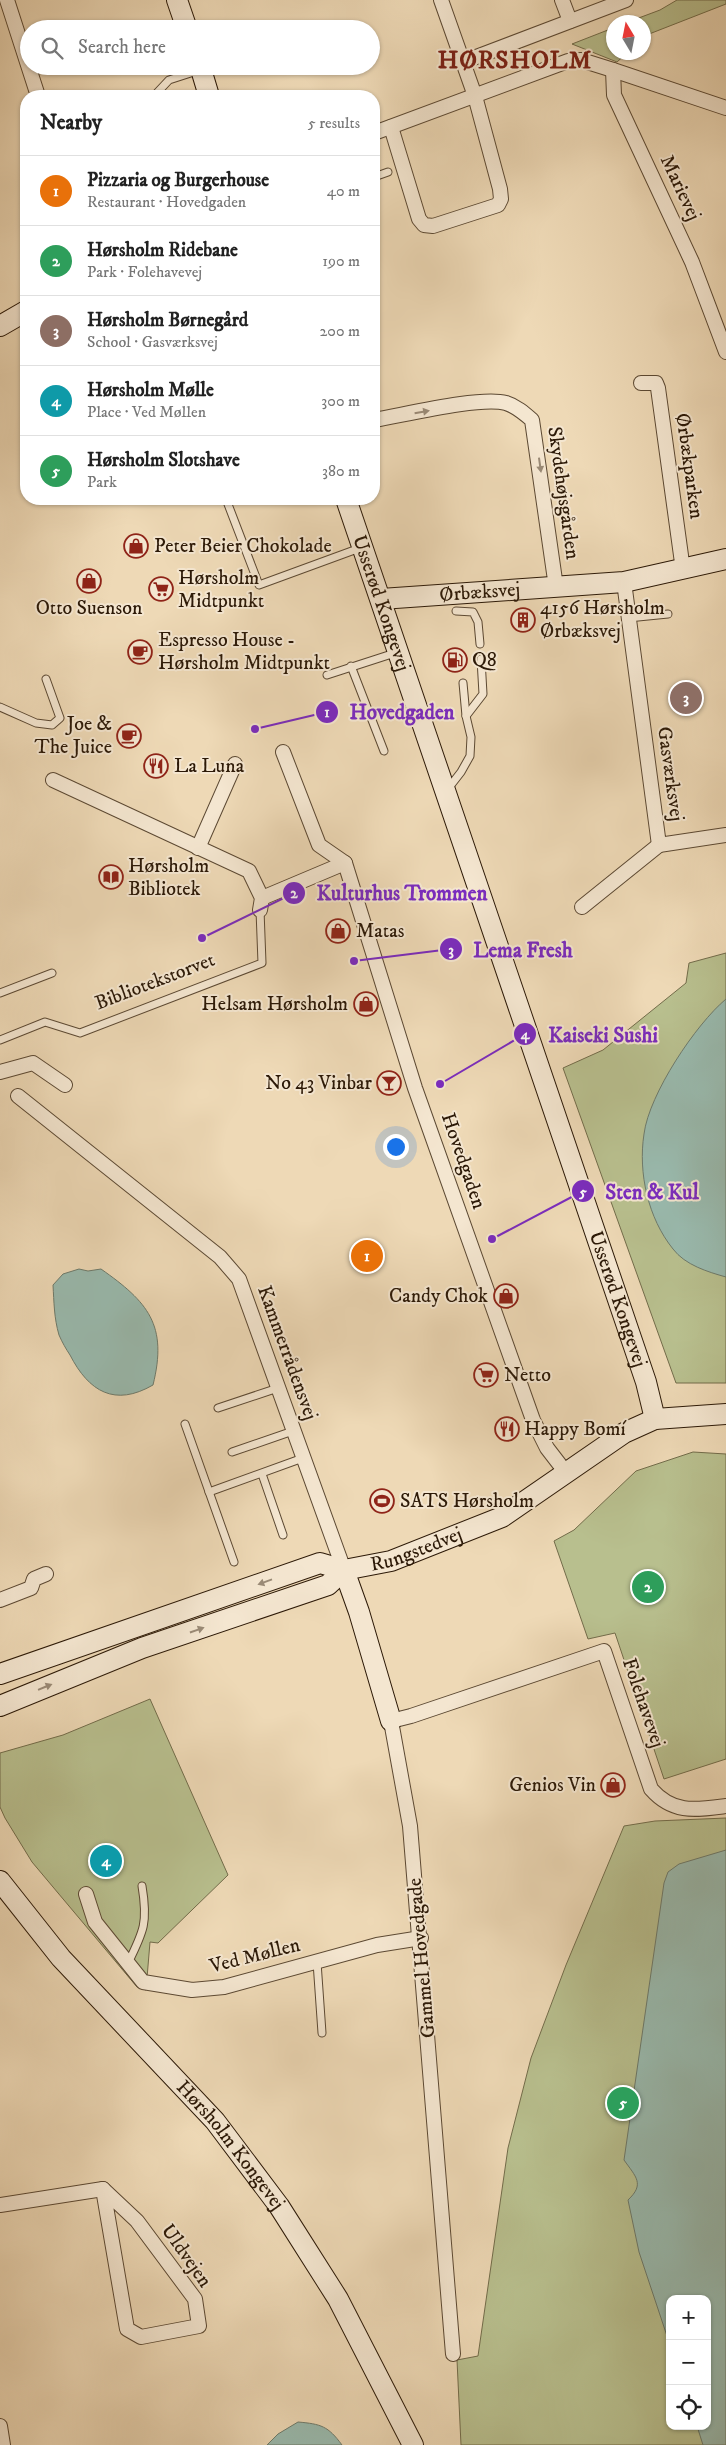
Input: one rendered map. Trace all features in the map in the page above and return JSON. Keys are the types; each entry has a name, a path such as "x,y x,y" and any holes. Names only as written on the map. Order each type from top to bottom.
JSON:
{"main road":[{"path":"177,0 184,20"},
{"path":"202,75 207,90"},
{"path":"0,326 20,314"},
{"name":"Usserød Kongevej","path":"348,505 643,1373 655,1419"},
{"name":"Ørbæksvej","path":"381,599 455,607 556,587 624,582 726,559"},
{"name":"Rungstedvej","path":"0,1674 320,1563 344,1570 391,1561 502,1517 624,1433 655,1419 726,1414"},
{"name":"Rungstedvej","path":"0,1706 142,1648 328,1585 344,1570"},
{"name":"Gammel Hovedgade","path":"344,1570 359,1612 391,1721"},
{"path":"0,1688 77,1656 170,1624 206,1603"},
{"name":"Hørsholm Kongevej","path":"0,1881 61,1958 215,2121 279,2206 338,2299 413,2445"}],"street":[{"path":"7,0 20,40"},
{"path":"391,128 419,218 424,225 432,226 498,205 501,199 500,189 474,96 441,0"},
{"path":"562,0 570,21"},
{"path":"463,62 626,0"},
{"path":"380,131 568,61 581,60 726,108"},
{"name":"Marievej","path":"613,70 614,95 692,262 726,352"},
{"path":"31,75 36,90"},
{"name":"Ørbækparken","path":"641,383 656,383 658,388 683,570"},
{"name":"Skydehøjsgården","path":"380,419 487,400 507,403 521,410 532,420 556,587"},
{"name":"Gasværksvej","path":"624,582 659,845 726,835"},
{"path":"261,904 345,863 319,845 283,752"},
{"path":"198,848 235,764"},
{"name":"Bibliotekstorvet","path":"53,780 249,871 261,904"},
{"path":"582,907 659,845"},
{"name":"Hovedgaden","path":"345,863 416,1088 533,1420 547,1448 567,1474"},
{"path":"0,1072 33,1063 65,1085"},
{"name":"Kammerrådensvej","path":"18,1096 226,1264 239,1279 344,1570"},
{"path":"0,1600 31,1588 34,1579 46,1574"},
{"name":"Folehavevej","path":"391,1721 604,1652 651,1788 660,1800 683,1808 726,1806"},
{"name":"Gammel Hovedgade","path":"391,1721 410,1826 421,1938 453,2354"},
{"name":"Ved Møllen","path":"86,1894 95,1922 143,1982 192,1990 224,1987 377,1945 421,1938"},
{"path":"0,2205 104,2189"},
{"name":"Uldvejen","path":"104,2189 137,2221 195,2300 199,2326 141,2337 127,2329 104,2189"},
{"path":"0,2426 3,2445"}],"lane":[{"path":"160,90 169,80 182,75"},
{"path":"380,175 388,172"},
{"path":"228,505 259,585 363,547"},
{"path":"455,607 473,612 478,622 480,644"},
{"path":"628,618 668,614"},
{"path":"327,675 398,652"},
{"path":"466,716 483,694 480,659"},
{"path":"352,666 384,751"},
{"path":"0,707 36,723 52,725 60,718 46,679"},
{"path":"445,792 461,772 470,756 471,737 466,716 462,682"},
{"name":"Bibliotekstorvet","path":"0,1040 45,1022 80,1033 262,963 261,904"},
{"path":"0,993 52,973"},
{"path":"218,1408 278,1388"},
{"path":"185,1424 234,1562"},
{"path":"232,1452 293,1431"},
{"path":"209,1492 304,1458"},
{"path":"262,1474 283,1535"},
{"path":"128,1964 143,1931 146,1912 142,1886"},
{"path":"317,1962 322,2033"}],"green space":[{"path":"677,0 726,0 726,4 651,33 651,15 647,15"},
{"path":"606,31 606,58 572,44"},
{"path":"726,953 726,1383 676,1383 563,1068 603,1050 686,983 689,963"},
{"path":"693,1452 726,1454 726,1759 664,1779 615,1633 588,1639 554,1541 574,1530 636,1471"},
{"path":"150,1699 228,1875 158,1943 150,1942 146,1990 137,1987 32,1862 0,1807 0,1753 63,1735"},
{"path":"726,1818 726,2445 461,2445 457,2360 478,2356 508,2148 531,2058 566,1965 624,1826 655,1821"}],"water":[{"path":"726,999 726,1277 690,1264 678,1255 664,1237 651,1209 647,1194 642,1164 642,1149 648,1118 664,1080 701,1025"},
{"path":"79,1269 88,1271 101,1269 142,1304 156,1331 158,1346 157,1364 153,1385 139,1392 115,1395 95,1387 77,1368 59,1335 55,1316 53,1285 63,1274"},
{"path":"726,1850 726,2445 703,2445 698,2430 711,2430 711,2295 666,2295 666,2333 639,2252 628,2200 636,2189 637,2180 624,2160 664,1883 668,1872 679,1864"},
{"path":"298,2422 323,2427 342,2445 267,2445 278,2434"}],"place":[{"name":"Peter Beier Chokolade","path":"136,546"},
{"name":"Otto Suenson","path":"89,581"},
{"name":"Hørsholm Midtpunkt","path":"161,589"},
{"name":"4156 Hørsholm Ørbæksvej","path":"523,620"},
{"name":"Espresso House - Hørsholm Midtpunkt","path":"140,652"},
{"name":"Q8","path":"455,660"},
{"name":"Hørsholm Børnegård","path":"686,698"},
{"name":"Hovedgaden","path":"255,729"},
{"name":"Joe & The Juice","path":"129,736"},
{"name":"La Luna","path":"156,766"},
{"name":"Hørsholm Bibliotek","path":"111,877"},
{"name":"Matas","path":"338,931"},
{"name":"Kulturhus Trommen","path":"202,938"},
{"name":"Lema Fresh","path":"354,961"},
{"name":"Helsam Hørsholm","path":"366,1004"},
{"name":"No 43 Vinbar","path":"389,1083"},
{"name":"Kaiseki Sushi","path":"440,1084"},
{"name":"Sten & Kul","path":"492,1239"},
{"name":"Pizzaria og Burgerhouse","path":"367,1256"},
{"name":"Candy Chok","path":"506,1296"},
{"name":"Netto","path":"486,1375"},
{"name":"Happy Bomí","path":"507,1429"},
{"name":"SATS Hørsholm","path":"382,1501"},
{"name":"Hørsholm Ridebane","path":"648,1587"},
{"name":"Genios Vin","path":"613,1785"},
{"name":"Hørsholm Mølle","path":"106,1861"},
{"name":"Hørsholm Slotshave","path":"623,2103"}],"district":[{"name":"HØRSHOLM","path":"515,60"}]}
